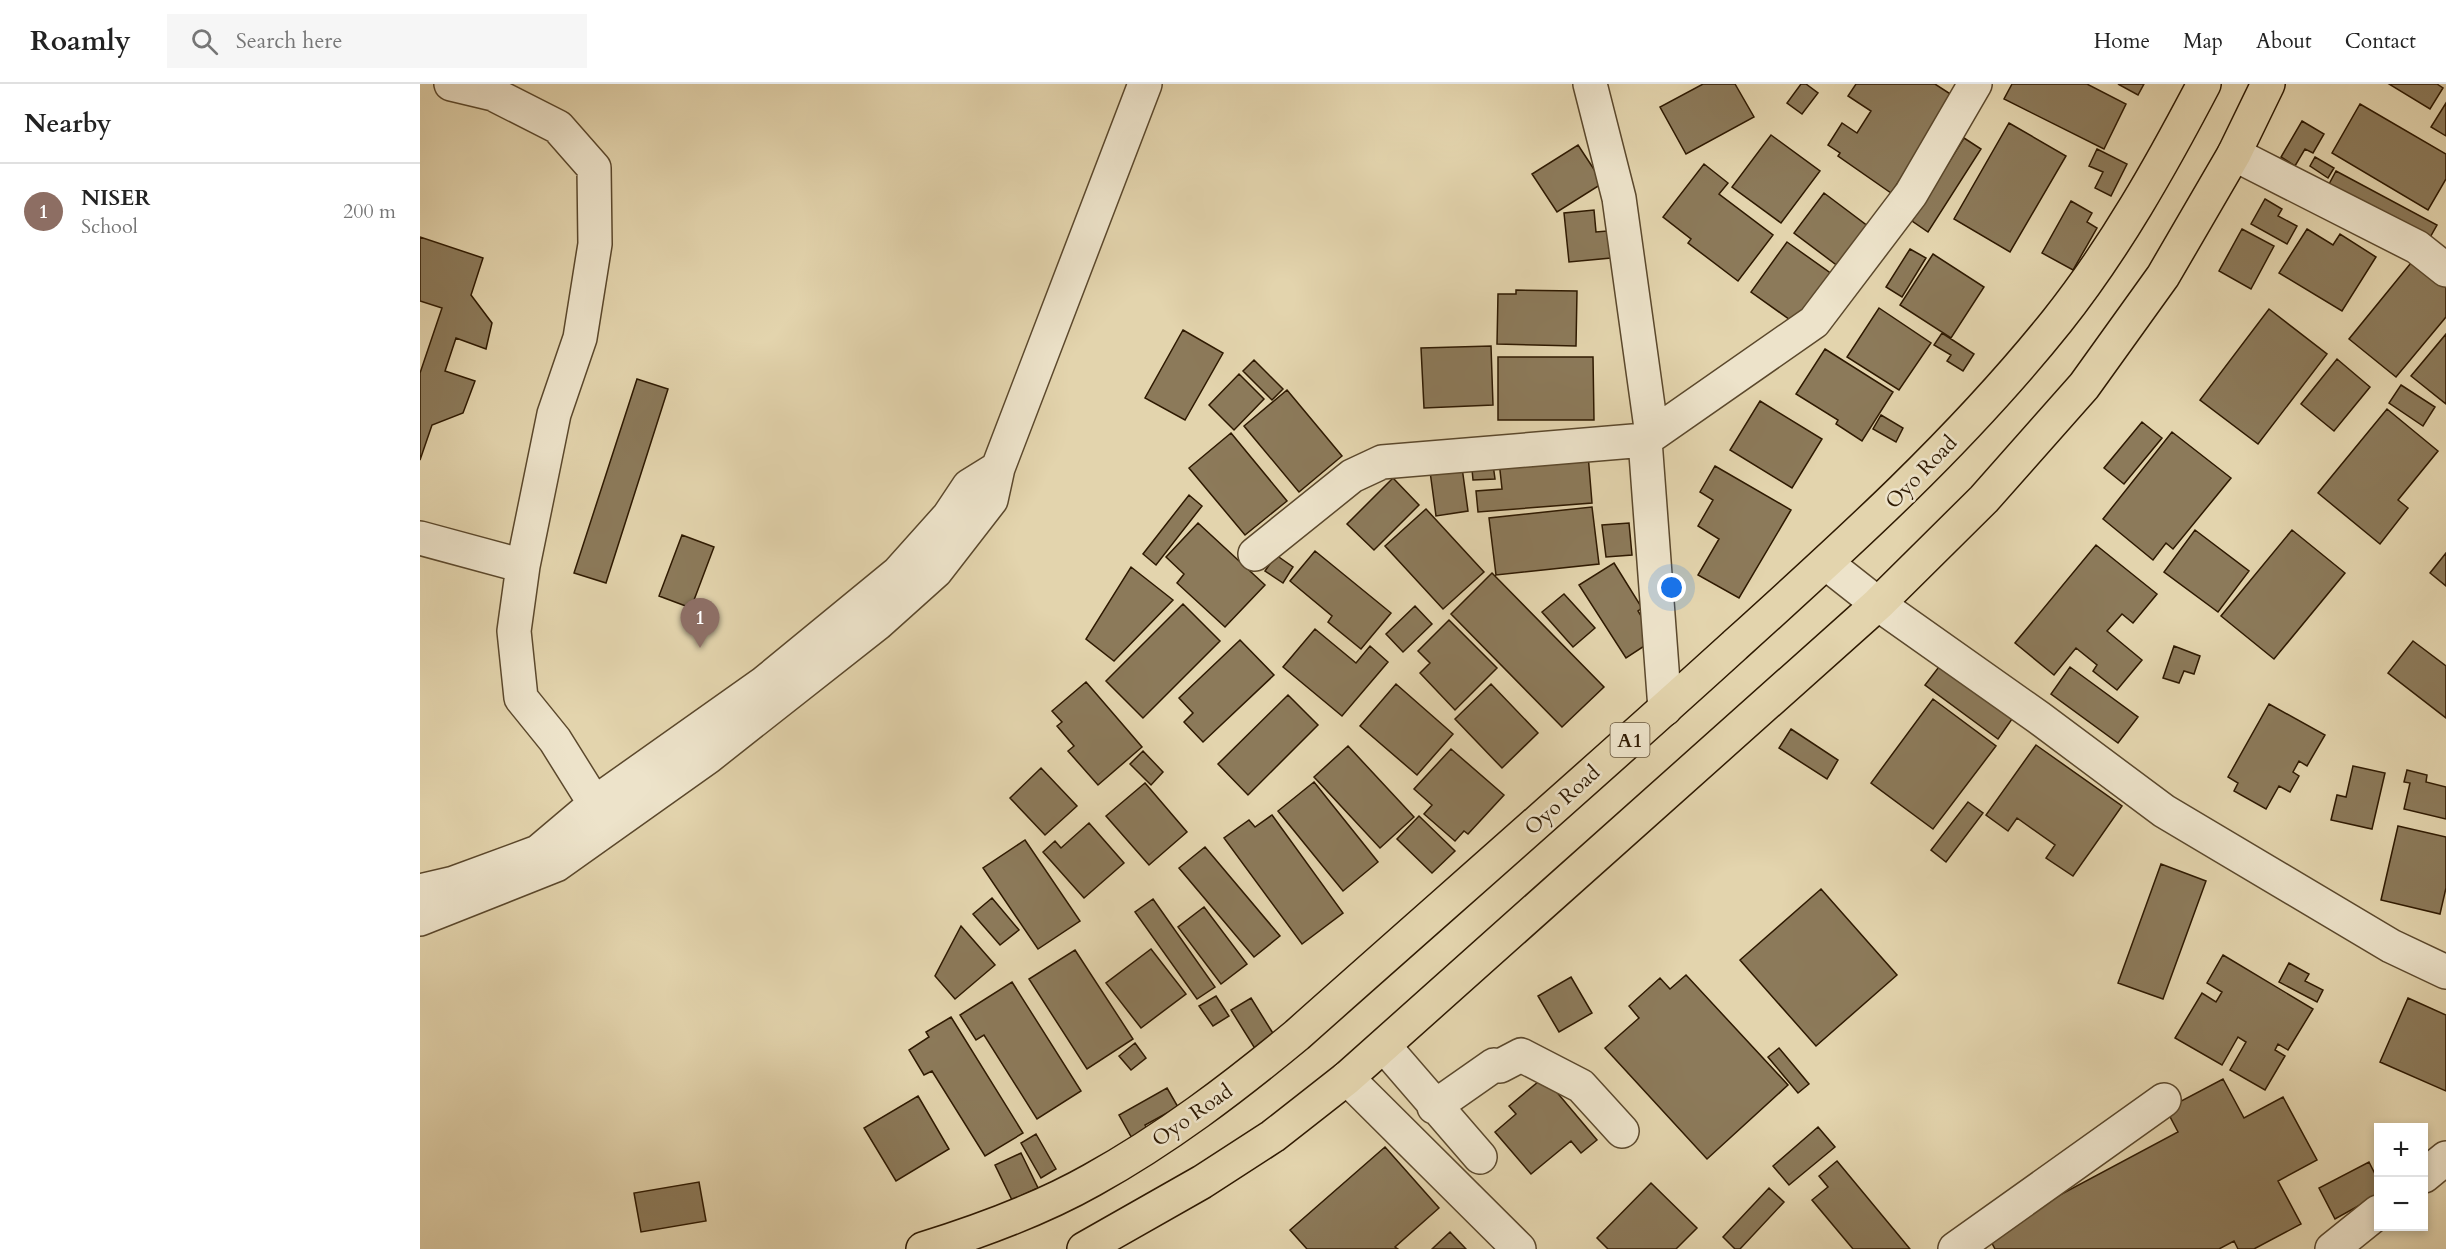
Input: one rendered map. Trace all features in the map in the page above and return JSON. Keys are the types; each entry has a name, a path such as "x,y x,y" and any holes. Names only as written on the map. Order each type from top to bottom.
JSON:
{"highway":[{"name":"Oyo Road","path":"936,1247 1030,1210 1092,1180 1230,1090 1297,1035 1826,563 1943,450 2058,319 2111,245 2157,170 2204,84"},
{"path":"1084,1249 1202,1182 1273,1136 1347,1078 1878,604 1984,499 2084,386 2163,276 2234,154 2268,84"}],"street":[{"path":"451,84 493,93 558,127 594,168 595,244 580,338 554,414 523,566 514,631 521,698 555,740 595,804"},
{"path":"420,919 556,865 708,757 878,623 936,571 991,500 998,468 1145,84"},
{"path":"1590,84 1619,198 1648,438 1665,709"},
{"path":"1255,554 1352,476 1382,462 1648,438 1814,322 1911,194 1975,84"},
{"path":"2234,154 2417,247 2446,270"},
{"path":"420,891 454,883 538,852 595,804 764,683 898,573 949,516 969,486 998,468"},
{"path":"420,538 523,566"},
{"path":"1826,563 1878,604 2038,717 2164,811 2391,946 2446,972"},
{"path":"1384,1046 1434,1107 1480,1157"},
{"path":"1434,1107 1494,1065 1500,1066 1521,1055 1581,1086 1622,1131"},
{"path":"1347,1078 1519,1249"},
{"path":"1955,1249 2164,1100"},
{"path":"2428,1173 2446,1158"},
{"path":"2332,1249 2374,1216"}],"building":[{"path":"1703,84 1735,84 1754,117 1686,154 1660,107"},
{"path":"1801,84 1806,84 1818,93 1802,114 1787,103"},
{"path":"1856,84 1935,84 1955,97 1891,193 1838,156 1840,153 1828,145 1842,123 1857,133 1871,111 1848,96"},
{"path":"2012,84 2087,84 2126,104 2104,149 2004,99"},
{"path":"2118,84 2144,84 2138,95"},
{"path":"2389,84 2437,84 2443,88 2430,109"},
{"path":"2446,103 2446,136 2431,127"},
{"path":"2360,104 2446,154 2446,179 2428,210 2332,153"},
{"path":"2302,121 2324,134 2313,153 2305,149 2295,166 2281,157"},
{"path":"2009,123 2066,156 2010,252 1954,219"},
{"path":"1771,135 1820,171 1781,223 1732,187"},
{"path":"1964,138 1981,149 1928,232 1912,221"},
{"path":"1578,145 1603,183 1557,212 1532,174"},
{"path":"2097,149 2127,164 2111,196 2095,188 2103,172 2089,166"},
{"path":"2315,157 2334,168 2328,178 2310,166"},
{"path":"1704,164 1728,183 1719,194 1773,235 1738,281 1688,243 1691,239 1663,217"},
{"path":"2336,171 2437,225 2428,241 2328,186"},
{"path":"1824,193 1877,233 1847,273 1794,233"},
{"path":"2265,199 2282,209 2278,216 2297,226 2287,244 2251,224"},
{"path":"2071,201 2092,213 2087,222 2097,228 2073,270 2042,253"},
{"path":"1594,210 1596,232 1607,231 1611,258 1569,262 1564,213"},
{"path":"2242,229 2274,246 2251,289 2219,271"},
{"path":"2307,229 2333,245 2340,234 2376,257 2342,311 2279,273"},
{"path":"420,237 483,258 471,295 492,323 486,349 456,338 445,371 475,381 463,413 432,425 420,460 420,373 442,308 420,301"},
{"path":"1787,242 1836,277 1800,327 1751,292"},
{"path":"1910,249 1926,258 1902,297 1886,287"},
{"path":"1933,254 1984,287 1951,338 1900,305"},
{"path":"2415,258 2446,284 2446,317 2396,377 2349,339"},
{"path":"1516,290 1577,291 1576,346 1497,344 1498,294 1516,294"},
{"path":"1879,308 1931,343 1899,390 1847,357"},
{"path":"2269,309 2327,354 2258,444 2200,400"},
{"path":"1183,330 1223,353 1185,420 1145,398"},
{"path":"1942,333 1974,354 1963,371 1947,361 1951,355 1934,345"},
{"path":"2446,334 2446,404 2411,376"},
{"path":"1491,346 1493,405 1424,408 1421,348"},
{"path":"1825,349 1893,392 1862,441 1836,424 1838,420 1796,394"},
{"path":"1498,357 1593,357 1594,420 1498,420"},
{"path":"2337,359 2370,387 2334,431 2301,404"},
{"path":"1254,360 1283,389 1272,400 1243,371"},
{"path":"1239,374 1264,399 1234,430 1209,405"},
{"path":"637,379 668,389 606,583 574,573"},
{"path":"2401,385 2435,407 2423,426 2389,403"},
{"path":"1287,390 1342,456 1299,492 1244,426"},
{"path":"1760,401 1822,439 1792,488 1730,450"},
{"path":"2387,409 2438,451 2398,500 2408,508 2380,544 2318,493"},
{"path":"1881,415 1903,428 1896,442 1873,429"},
{"path":"2142,422 2162,438 2124,484 2104,468"},
{"path":"2172,432 2231,478 2173,549 2166,543 2153,560 2103,519"},
{"path":"1231,433 1287,501 1245,535 1189,468"},
{"path":"1588,454 1592,503 1478,512 1476,491 1502,489 1499,461"},
{"path":"1492,457 1495,479 1473,480 1471,459"},
{"path":"1461,460 1468,511 1436,516 1429,464"},
{"path":"1715,466 1791,510 1739,598 1698,575 1719,539 1698,526 1713,500 1700,492"},
{"path":"1393,478 1419,505 1374,550 1347,524"},
{"path":"1189,495 1202,506 1156,565 1143,554"},
{"path":"1592,507 1599,564 1496,575 1489,518"},
{"path":"1426,509 1484,572 1443,609 1385,546"},
{"path":"1198,523 1265,585 1225,627 1177,583 1184,574 1166,557"},
{"path":"1629,523 1632,555 1606,557 1602,525"},
{"path":"2195,530 2249,571 2218,612 2164,572"},
{"path":"2292,530 2345,573 2274,659 2221,616"},
{"path":"682,535 714,547 691,608 659,596"},
{"path":"2096,545 2157,594 2133,623 2122,614 2107,631 2142,660 2117,690 2093,671 2097,665 2076,648 2054,675 2015,643"},
{"path":"1315,551 1391,613 1361,649 1328,622 1332,616 1290,581"},
{"path":"2446,553 2446,586 2430,573"},
{"path":"1276,555 1293,567 1283,583 1265,571"},
{"path":"1614,563 1642,608 1638,611 1655,639 1626,658 1579,585"},
{"path":"1131,567 1173,600 1114,661 1086,639"},
{"path":"1492,573 1604,687 1562,727 1451,614"},
{"path":"1564,594 1595,628 1573,647 1542,612"},
{"path":"1183,604 1220,641 1143,718 1106,681"},
{"path":"1415,606 1432,624 1403,652 1386,634"},
{"path":"1449,620 1497,668 1455,710 1420,673 1430,663 1418,651"},
{"path":"1315,629 1356,663 1370,646 1388,662 1342,716 1283,667"},
{"path":"1240,640 1274,675 1203,742 1184,722 1193,713 1179,698"},
{"path":"2413,641 2446,666 2446,718 2388,673"},
{"path":"2174,646 2200,656 2194,674 2184,671 2179,683 2163,678"},
{"path":"1945,659 2017,712 1998,739 1925,685"},
{"path":"2070,667 2138,717 2118,743 2051,694"},
{"path":"1086,682 1142,747 1098,785 1068,751 1074,746 1057,726 1062,722 1052,711"},
{"path":"1396,684 1453,734 1417,775 1360,726"},
{"path":"1491,684 1538,733 1502,768 1455,719"},
{"path":"1288,695 1318,725 1248,795 1218,764"},
{"path":"1933,699 1996,746 1933,829 1871,783"},
{"path":"2269,704 2325,735 2307,766 2299,761 2293,772 2299,776 2290,792 2279,786 2266,809 2234,791 2238,783 2228,777"},
{"path":"1791,729 1838,760 1827,779 1779,748"},
{"path":"2036,745 2122,806 2073,876 2046,858 2055,845 2017,818 2008,831 1986,815"},
{"path":"1348,746 1414,817 1380,848 1314,777"},
{"path":"1451,749 1504,795 1468,834 1464,831 1455,841 1424,814 1432,805 1414,789"},
{"path":"1143,751 1163,772 1151,785 1130,764"},
{"path":"2353,766 2385,773 2372,829 2331,820 2337,795 2346,797"},
{"path":"1041,768 1077,806 1045,835 1010,798"},
{"path":"2407,770 2427,775 2426,782 2446,787 2446,819 2404,809 2410,783 2404,782"},
{"path":"1314,782 1378,862 1343,891 1278,811"},
{"path":"1145,783 1187,832 1149,865 1106,816"},
{"path":"1968,802 1983,813 1946,862 1931,850"},
{"path":"1272,815 1343,913 1302,944 1224,838 1249,820 1255,827"},
{"path":"1419,816 1455,851 1432,873 1397,839"},
{"path":"1089,823 1124,863 1084,898 1043,852 1055,841 1061,848"},
{"path":"2398,826 2446,837 2446,888 2440,914 2381,900"},
{"path":"1025,840 1080,921 1038,949 983,868"},
{"path":"1205,847 1280,936 1254,957 1179,868"},
{"path":"2161,864 2206,881 2163,999 2118,983"},
{"path":"1821,889 1897,975 1816,1046 1740,960"},
{"path":"992,898 1019,930 1000,945 973,914"},
{"path":"1153,899 1215,987 1197,999 1135,912"},
{"path":"1204,907 1247,964 1221,984 1178,927"},
{"path":"961,926 995,965 955,999 935,976"},
{"path":"1151,949 1186,994 1141,1028 1106,983"},
{"path":"1075,950 1133,1039 1087,1069 1029,979"},
{"path":"2223,955 2313,1009 2288,1050 2278,1044 2275,1050 2285,1056 2265,1090 2230,1070 2246,1042 2238,1037 2222,1065 2175,1038 2202,993 2216,1002 2222,992 2207,983"},
{"path":"2289,963 2309,974 2305,981 2323,990 2317,1002 2279,982"},
{"path":"1686,975 1788,1085 1707,1159 1605,1048 1639,1018 1629,1006 1660,978 1670,989"},
{"path":"1571,977 1592,1013 1559,1032 1538,996"},
{"path":"1012,982 1081,1091 1037,1119 984,1035 976,1040 960,1015"},
{"path":"1216,996 1229,1016 1213,1026 1199,1006"},
{"path":"1251,998 1279,1043 1259,1055 1231,1010"},
{"path":"2408,998 2446,1015 2446,1091 2380,1062"},
{"path":"951,1017 1023,1133 985,1156 932,1071 924,1075 909,1050 929,1037 926,1032"},
{"path":"1135,1043 1146,1058 1131,1070 1119,1056"},
{"path":"1779,1048 1809,1084 1798,1093 1768,1057"},
{"path":"1544,1077 1597,1140 1581,1153 1571,1141 1531,1174 1495,1132 1516,1114 1509,1106"},
{"path":"2223,1079 2244,1118 2283,1097 2317,1160 2278,1181 2301,1224 2254,1249 2238,1249 2234,1241 2219,1249 1995,1249 1987,1234 2178,1132 2166,1109"},
{"path":"1167,1088 1178,1107 1145,1125 1149,1131 1133,1140 1119,1115"},
{"path":"918,1096 949,1149 896,1181 864,1128"},
{"path":"1818,1127 1835,1147 1789,1185 1773,1166"},
{"path":"1036,1134 1056,1169 1041,1178 1021,1143"},
{"path":"1385,1147 1439,1208 1395,1247 1398,1249 1307,1249 1290,1230"},
{"path":"1021,1153 1038,1188 1012,1200 995,1165"},
{"path":"1837,1161 1910,1249 1853,1249 1812,1200 1828,1187 1819,1176"},
{"path":"2369,1162 2374,1172 2374,1197 2335,1219 2319,1188"},
{"path":"699,1182 706,1221 641,1232 634,1193"},
{"path":"1651,1183 1697,1228 1676,1249 1608,1249 1597,1238"},
{"path":"1769,1188 1784,1202 1740,1249 1735,1249 1723,1237"},
{"path":"1450,1232 1466,1249 1432,1249"}],"place":[{"name":"NISER","path":"700,648"}]}
